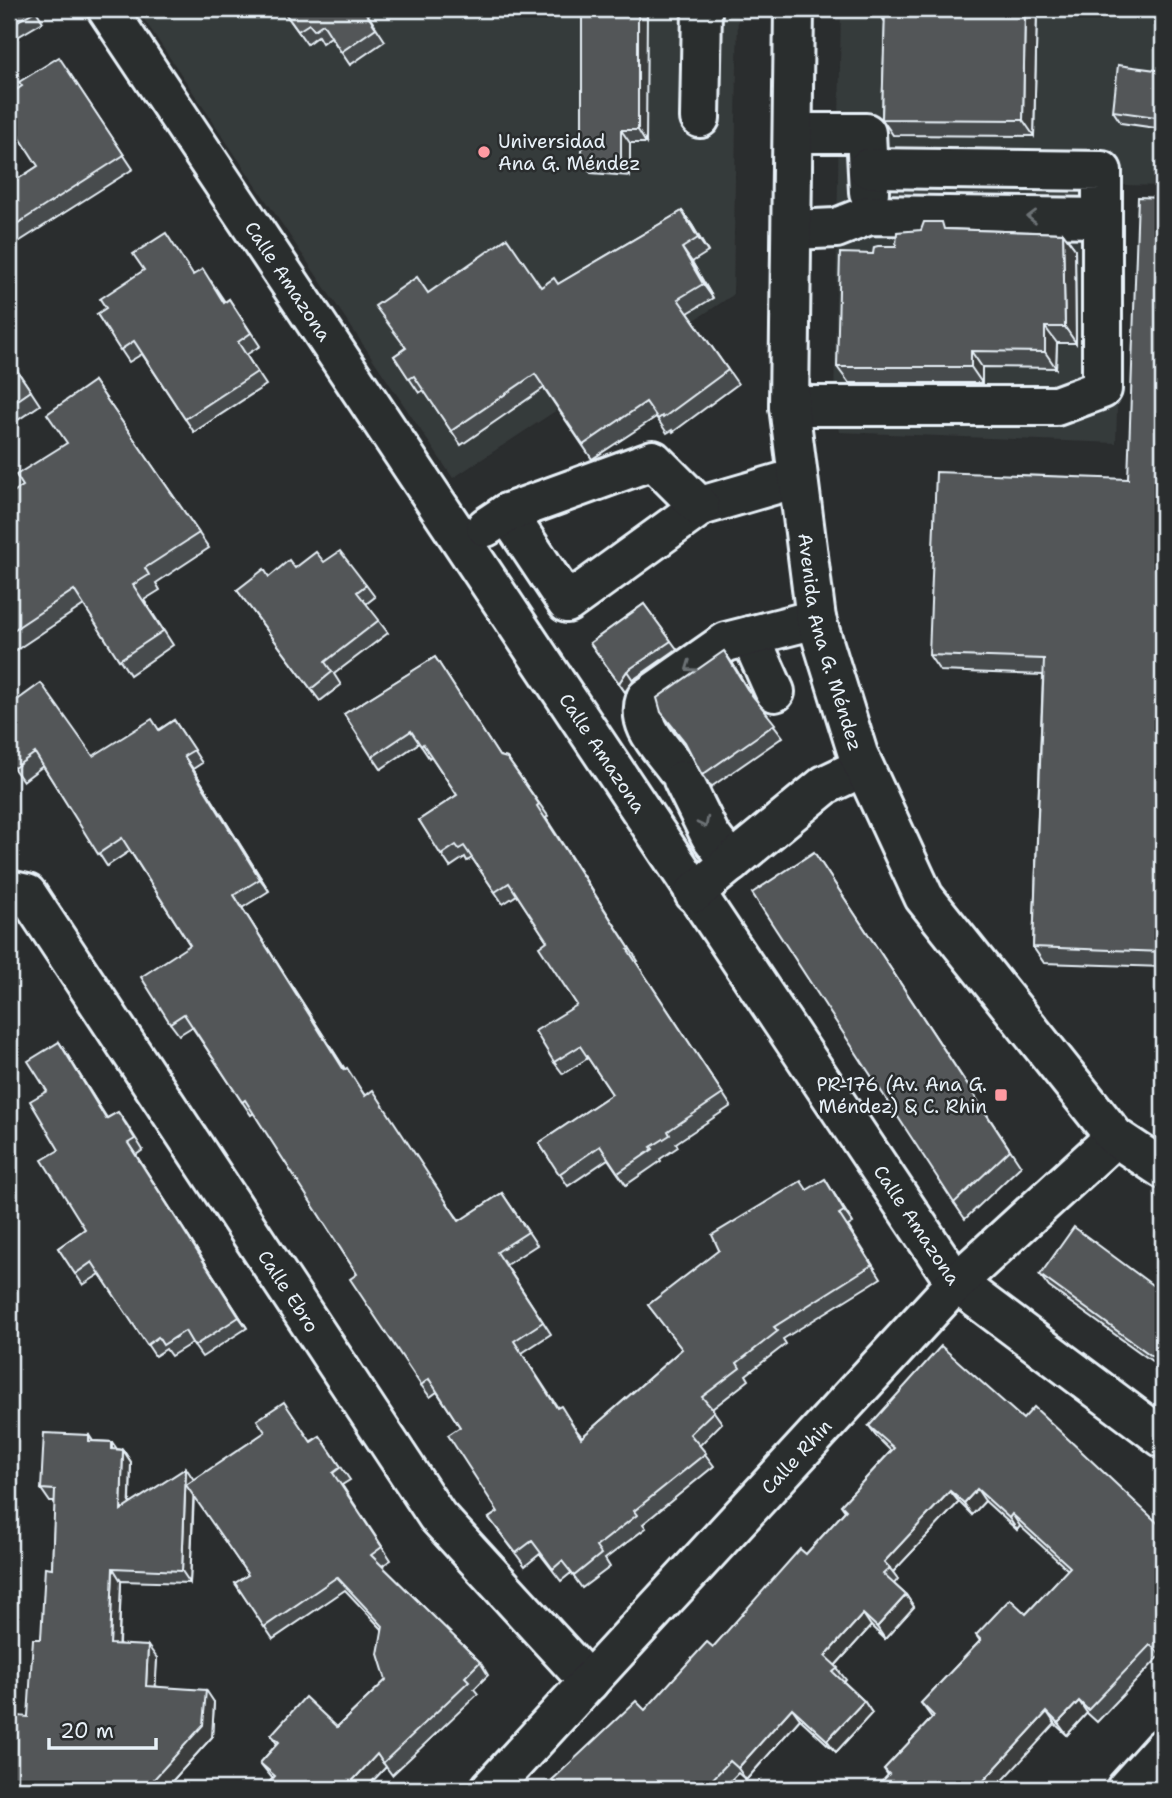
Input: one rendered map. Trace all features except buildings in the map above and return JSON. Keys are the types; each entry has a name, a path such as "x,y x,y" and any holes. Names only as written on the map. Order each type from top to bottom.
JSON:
{"street":[{"name":"Calle Amazona","path":"107,9 956,1283 1163,1438"},
{"path":"700,118 702,9"},
{"name":"Avenida Ana G. Méndez","path":"794,9 789,406 816,619 863,767 924,897 1115,1137 1163,1169"},
{"path":"793,133 866,133 869,215"},
{"path":"789,406 1056,406 1102,389 1102,171 869,168"},
{"path":"793,230 836,228 869,215 1101,218"},
{"path":"462,543 507,513 653,460 700,507"},
{"path":"507,513 566,603 700,507 797,478"},
{"path":"731,863 710,835 679,774 645,724 642,715 646,698 726,642 816,619"},
{"path":"750,636 775,692"},
{"path":"694,893 825,785 863,767"},
{"name":"Calle Ebro","path":"9,890 27,894 437,1516 589,1682"},
{"name":"Calle Rhin","path":"490,1789 956,1283 1115,1137"},
{"path":"1126,1789 1163,1748"}],"shaded area":[{"name":"Universidad Ana G. Méndez","path":"137,9 738,9 733,295 453,478"},
{"path":"841,9 1163,9 1163,186 1124,185 1116,443 839,432 834,405"}],"place":[{"name":"Universidad Ana G. Méndez","path":"484,152"},
{"name":"PR-176 (Av. Ana G. Méndez) & C. Rhin","path":"1001,1095"}]}
